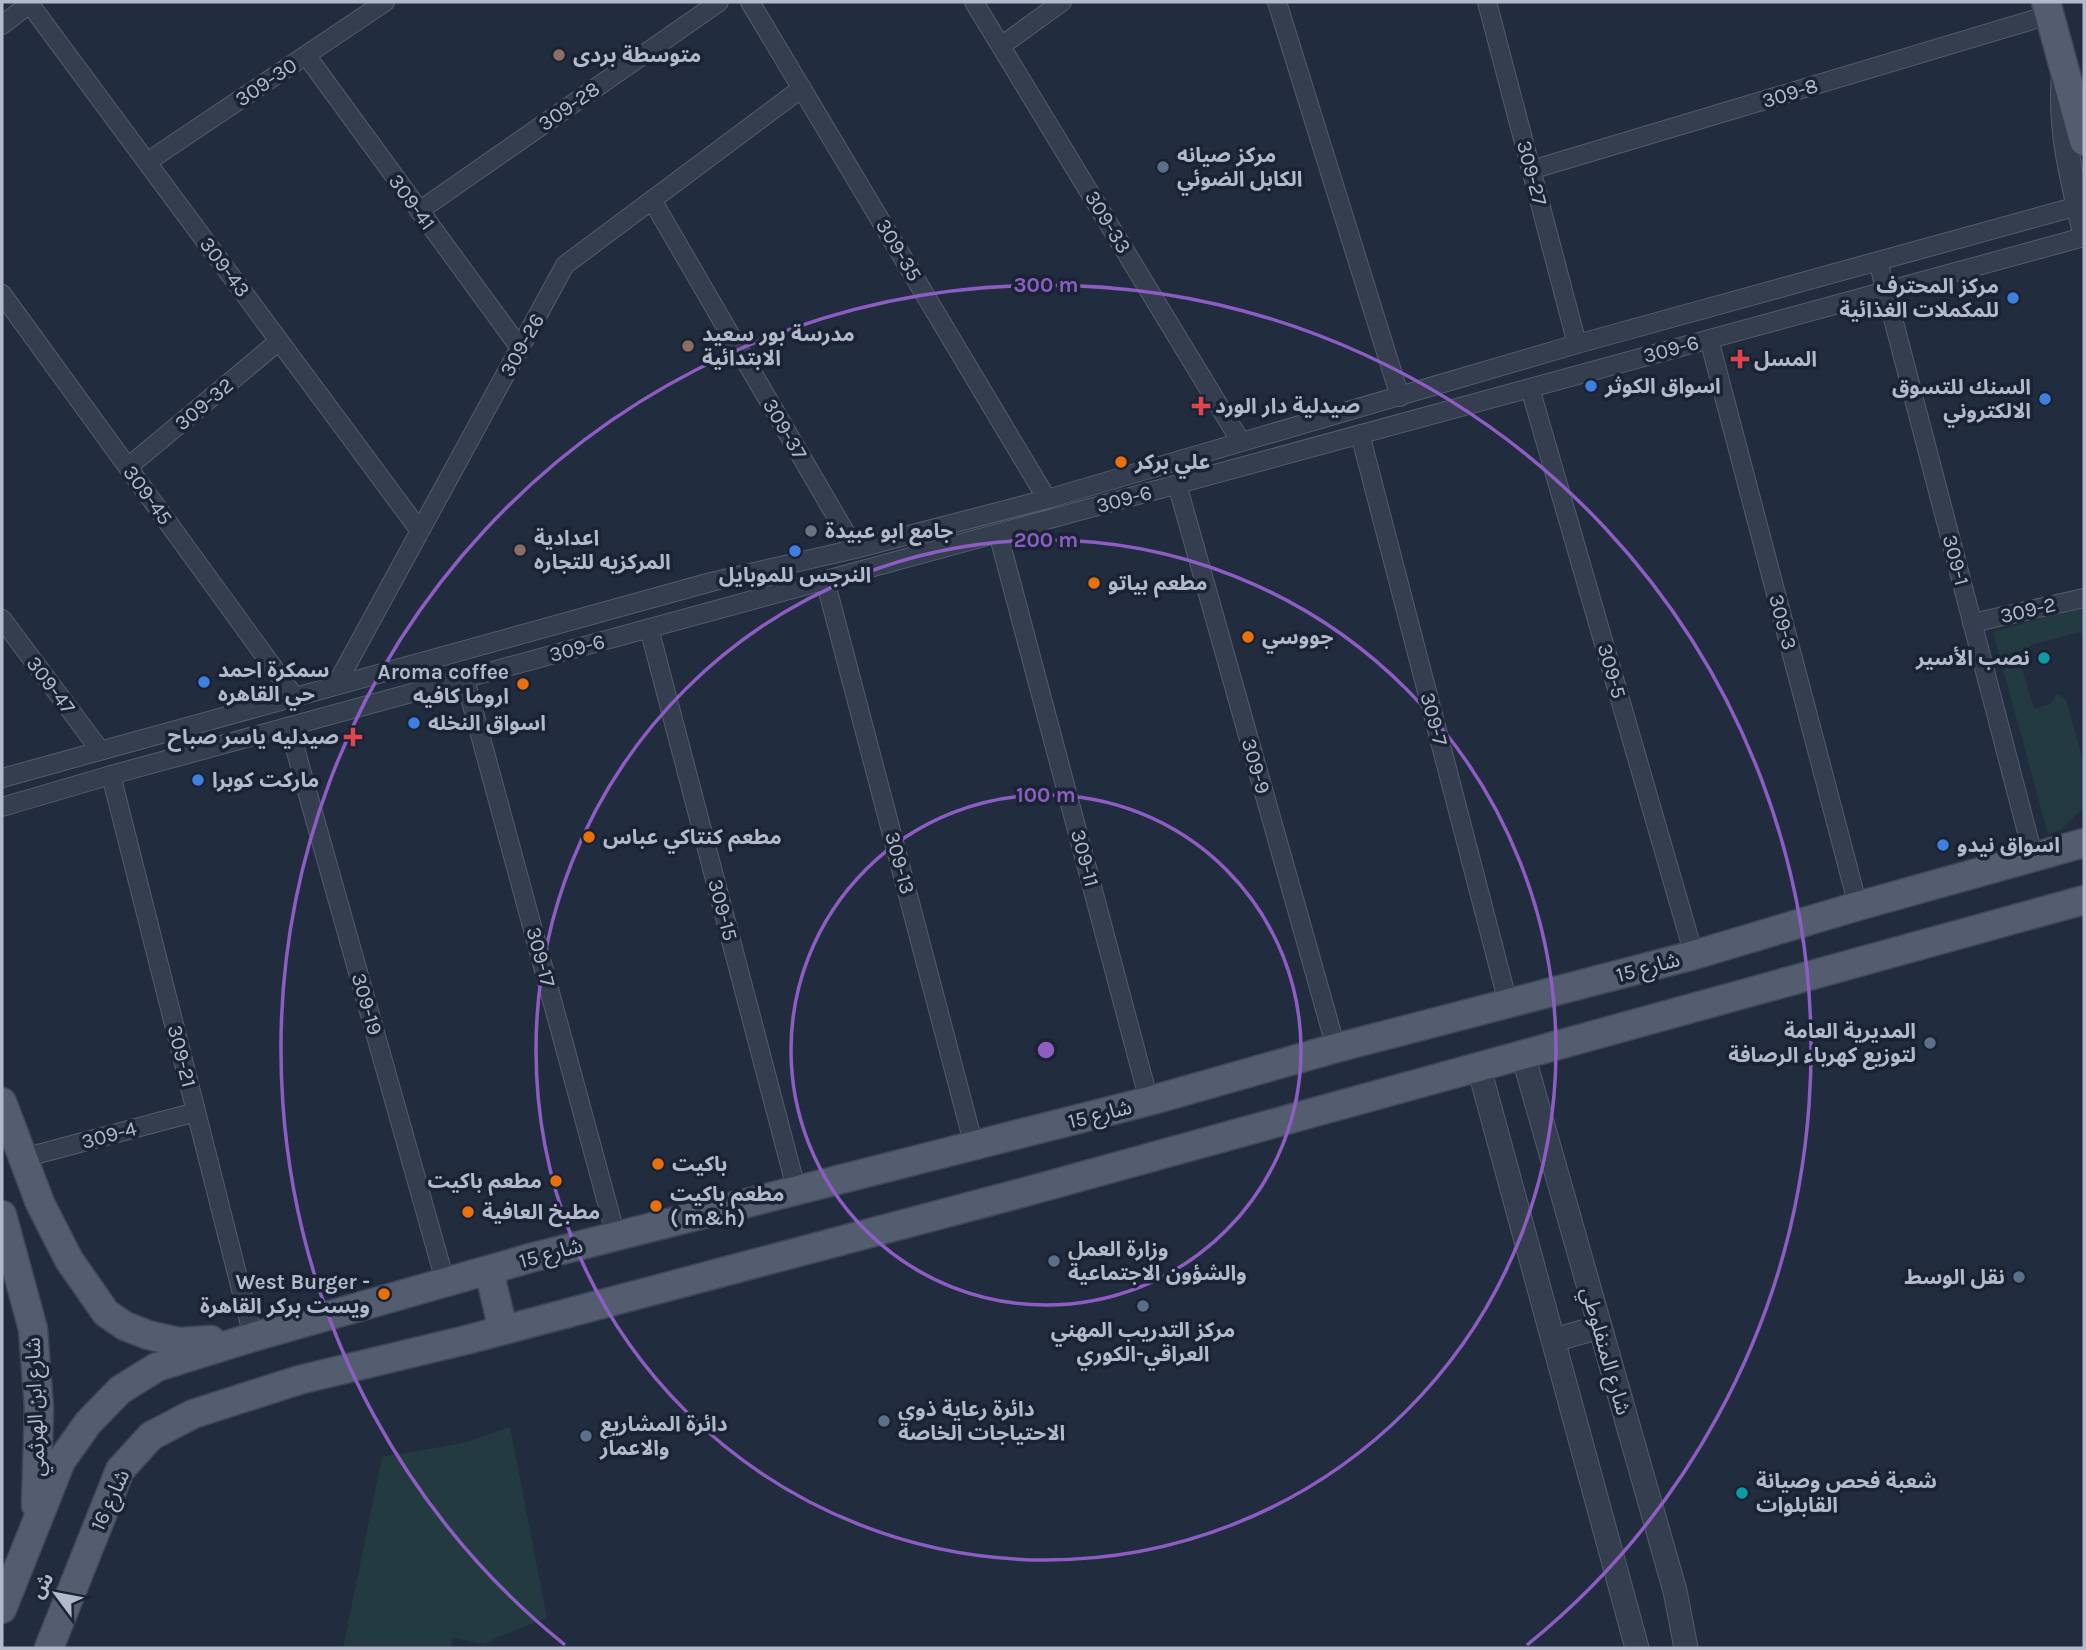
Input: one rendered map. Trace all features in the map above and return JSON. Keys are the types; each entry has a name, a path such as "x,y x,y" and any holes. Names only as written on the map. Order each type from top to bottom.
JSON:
{"main road":[{"path":"2048,8 2084,141"},
{"name":"شارع 15","path":"36,1520 61,1461 89,1423 120,1390 157,1367 489,1270 1149,1101 1336,1048 1693,955 2081,844"},
{"path":"489,1270 503,1330 1049,1185 2084,900"},
{"path":"2,1102 40,1203 69,1261 106,1313 125,1326 179,1342 253,1337"},
{"path":"2,1216 40,1203"},
{"name":"شارع ابن الهرثمي","path":"2,1216 33,1329 39,1408 36,1520"},
{"name":"شارع 16","path":"49,1648 120,1470 151,1436 192,1414 299,1380 503,1330"},
{"path":"2,1609 36,1520"}],"street":[{"name":"309-30","path":"147,162 385,2"},
{"name":"309-28","path":"419,211 719,2"},
{"name":"309-35","path":"750,2 1047,499"},
{"name":"309-33","path":"974,2 1241,442"},
{"path":"1001,46 1062,2"},
{"path":"1276,2 1400,397"},
{"name":"309-27","path":"1487,2 1577,344"},
{"path":"2,25 31,3"},
{"name":"309-43","path":"31,3 420,531"},
{"name":"309-8","path":"1531,170 2048,8"},
{"name":"309-41","path":"306,55 520,348"},
{"path":"2064,71 2061,114 2066,152 2084,231"},
{"name":"309-26","path":"336,685 565,265 802,88"},
{"name":"309-37","path":"652,200 856,549"},
{"name":"309-6","path":"2,778 711,582 856,549 1047,499 1577,344 2078,206"},
{"name":"309-6","path":"2,807 717,609 2084,237"},
{"name":"309-1","path":"1878,261 2034,859"},
{"name":"309-45","path":"2,294 294,696"},
{"path":"1676,317 1683,346"},
{"name":"309-3","path":"1709,339 1858,906"},
{"name":"309-32","path":"128,467 279,341"},
{"name":"309-5","path":"1530,388 1693,955"},
{"path":"1382,402 1390,426"},
{"name":"309-7","path":"1360,434 1508,1003"},
{"name":"309-9","path":"1177,484 1336,1048"},
{"name":"309-11","path":"998,533 1149,1101"},
{"name":"309-13","path":"825,580 974,1146"},
{"path":"711,582 717,609"},
{"name":"309-2","path":"1972,623 2084,598"},
{"name":"309-47","path":"2,619 100,750"},
{"name":"309-15","path":"649,628 797,1192"},
{"name":"309-17","path":"466,678 616,1236"},
{"path":"216,718 224,745"},
{"name":"309-19","path":"289,727 445,1282"},
{"name":"309-21","path":"111,775 253,1337"},
{"name":"شارع المنفلوطي","path":"1523,1055 1675,1591 1686,1648"},
{"path":"1479,1068 1637,1648"},
{"name":"309-4","path":"23,1158 196,1112"},
{"path":"1554,1340 1600,1327"}],"green space":[{"path":"2084,606 2084,638 2080,632 2031,645 2020,662 2034,709 2051,704 2057,694 2066,699 2084,764 2084,807 2059,831 2048,834 1993,632"},
{"path":"510,1427 547,1618 485,1644 453,1638 450,1648 343,1648 382,1457 463,1443"}],"place":[{"name":"متوسطة بردى","path":"559,55"},
{"name":"مركز صيانه الكابل الضوئي","path":"1163,167"},
{"name":"مركز المحترف للمكملات الغذائية","path":"2013,298"},
{"name":"مدرسة بور سعيد الابتدائية","path":"688,346"},
{"name":"المسل","path":"1740,359"},
{"name":"اسواق الكوثر","path":"1591,386"},
{"name":"السنك للتسوق الالكتروني","path":"2045,399"},
{"name":"صيدلية دار الورد","path":"1201,406"},
{"name":"علي بركر","path":"1121,462"},
{"name":"جامع ابو عبيدة","path":"811,531"},
{"name":"اعدادية المركزيه للتجاره","path":"520,550"},
{"name":"النرجس للموبايل","path":"795,551"},
{"name":"مطعم بياتو","path":"1094,583"},
{"name":"جووسي","path":"1248,637"},
{"name":"نصب الأسير","path":"2044,658"},
{"name":"سمكرة احمد حي القاهره","path":"204,682"},
{"name":"Aroma coffee اروما كافيه","path":"523,684"},
{"name":"اسواق النخله","path":"414,723"},
{"name":"صيدليه ياسر صباح","path":"353,737"},
{"name":"ماركت كوبرا","path":"198,780"},
{"name":"مطعم كنتاكي عباس","path":"589,837"},
{"name":"اسواق نيدو","path":"1943,845"},
{"name":"المديرية العامة لتوزيع كهرباء الرصافة","path":"1930,1043"},
{"name":"باكيت","path":"658,1164"},
{"name":"مطعم باكيت","path":"556,1181"},
{"name":"مطعم باكيت ( m&h)","path":"656,1206"},
{"name":"مطبخ العافية","path":"468,1212"},
{"name":"وزارة العمل والشؤون الاجتماعية","path":"1054,1261"},
{"name":"نقل الوسط","path":"2019,1277"},
{"name":"West Burger - ويست بركر القاهرة","path":"384,1294"},
{"name":"مركز التدريب المهني العراقي-الكوري","path":"1143,1306"},
{"name":"دائرة رعاية ذوي الاحتياجات الخاصة","path":"884,1421"},
{"name":"دائرة المشاريع والاعمار","path":"586,1436"},
{"name":"شعبة فحص وصيانة القابلوات","path":"1742,1493"}]}
